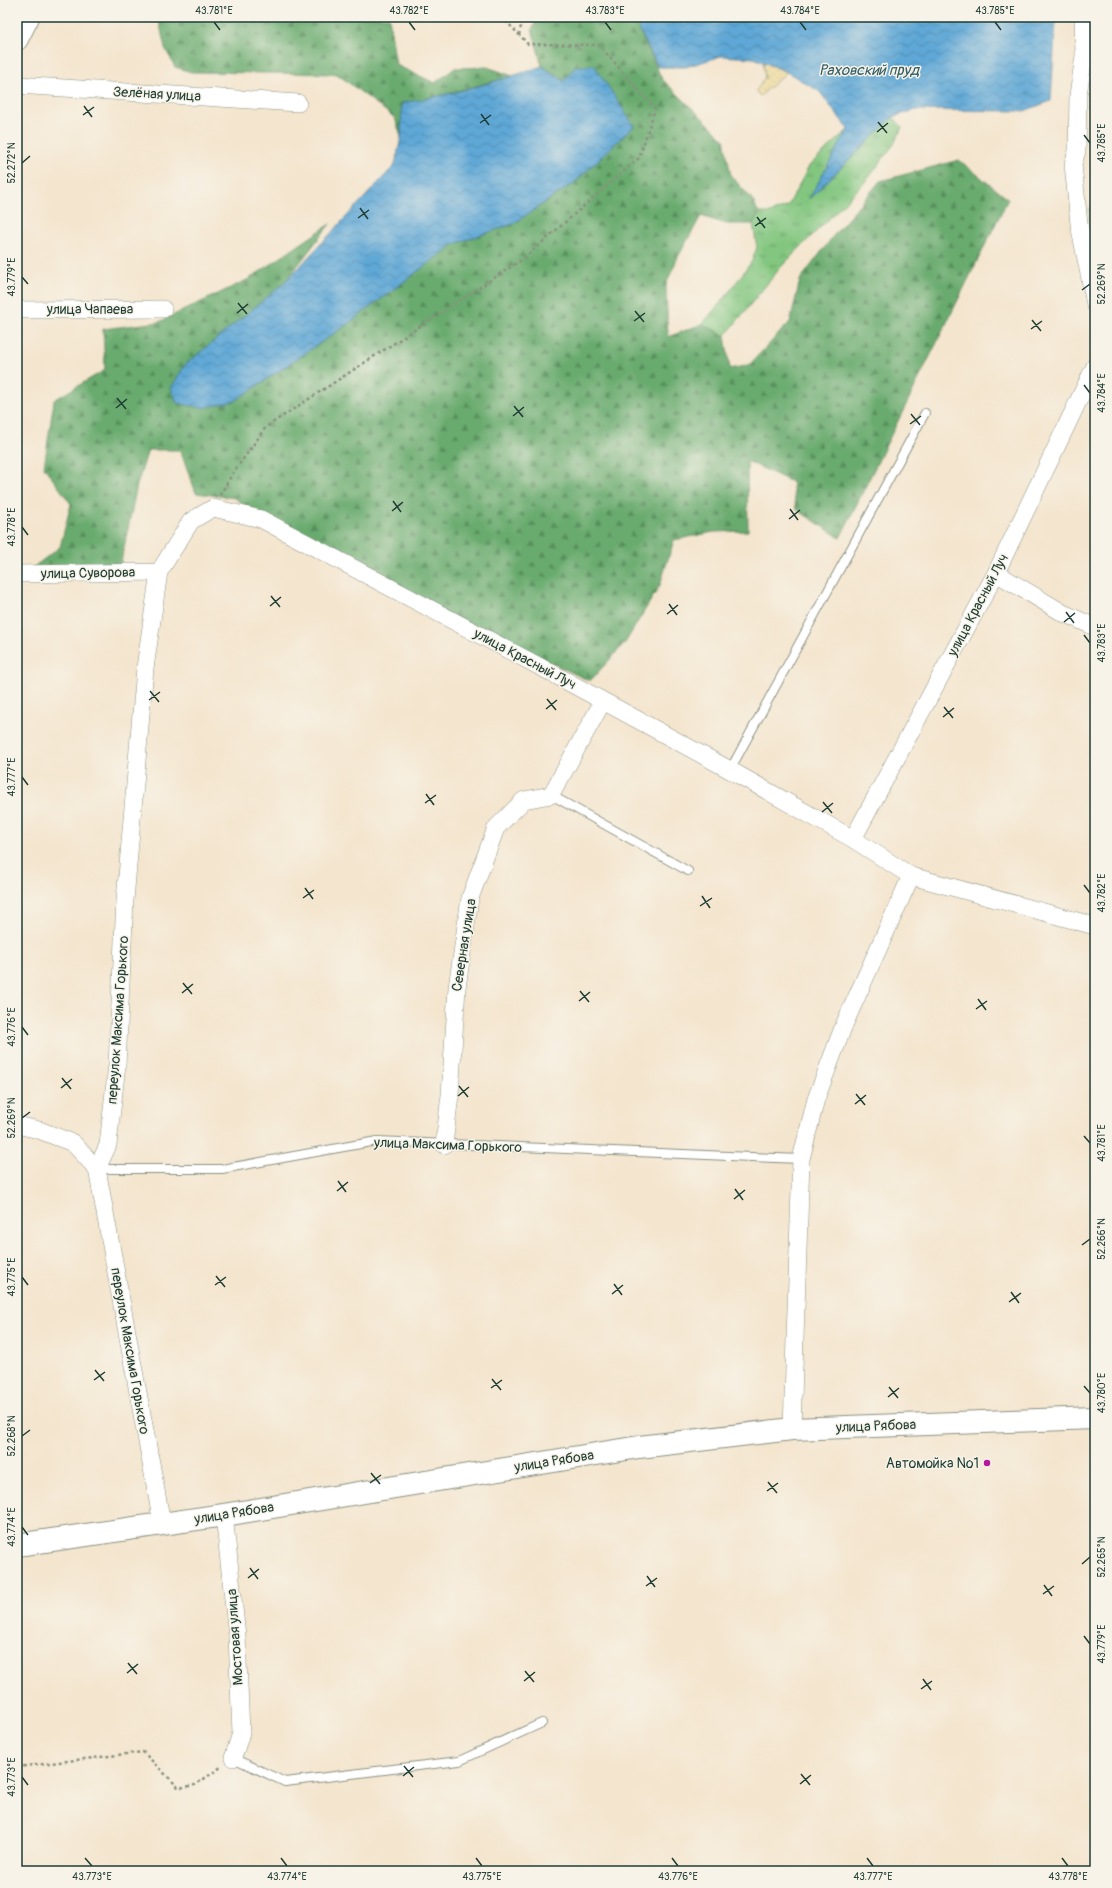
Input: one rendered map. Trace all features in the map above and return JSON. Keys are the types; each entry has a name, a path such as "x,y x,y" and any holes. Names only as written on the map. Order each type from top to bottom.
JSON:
{"street":[{"path":"17,39 28,17"},
{"path":"1083,17 1084,56 1078,95 1077,151 1073,164 1079,224 1095,304"},
{"name":"Зелёная улица","path":"17,85 298,103"},
{"name":"улица Чапаева","path":"17,310 163,309"},
{"name":"улица Красный Луч","path":"852,840 996,573 1095,366"},
{"name":"переулок Максима Горького","path":"162,1523 97,1170 108,1145 117,1065 125,900 145,668 159,572 191,521 214,508"},
{"name":"улица Красный Луч","path":"214,508 261,519 730,770 852,840 911,876 1095,926"},
{"name":"улица Суворова","path":"17,574 159,572"},
{"path":"996,573 1063,613 1095,628"},
{"path":"551,795 603,701"},
{"name":"Северная улица","path":"444,1145 450,1095 457,988 470,898 496,828 524,800 551,795"},
{"path":"792,1429 801,1159 816,1099 844,1025 911,876"},
{"path":"17,1125 39,1130 73,1143 97,1170"},
{"name":"улица Рябова","path":"17,1546 162,1523 224,1515 639,1447 792,1429 1095,1418"},
{"name":"Мостовая улица","path":"224,1515 237,1636 241,1733 233,1758"}],"lane":[{"path":"730,770 925,413"},
{"path":"551,795 688,871"},
{"name":"улица Максима Горького","path":"97,1170 222,1169 377,1141 801,1159"},
{"path":"233,1758 285,1782 459,1762 542,1723"}],"path":[{"path":"214,508 231,476 266,427 523,260 639,158 655,109 599,45 528,44 502,17"},
{"path":"519,35 523,17"},
{"path":"17,1766 143,1752 179,1788 195,1785 233,1758"}],"green space":[{"path":"158,17 389,17 396,65 435,83 455,68 487,67 513,76 428,99 402,103 401,137 395,118 337,74 191,72 175,67 165,48"},
{"path":"538,17 623,17 638,27 662,79 724,139 731,176 752,199 759,213 753,224 726,224 701,216 678,257 666,285 668,337 702,324 725,336 730,369 749,365 790,322 800,280 834,235 880,181 959,160 1008,199 840,538 796,509 792,482 747,461 748,531 714,532 674,540 660,585 625,643 590,681 416,600 261,519 235,498 196,493 180,450 148,450 137,485 119,572 23,575 60,547 71,504 44,467 54,400 105,370 103,329 159,322 249,279 330,224 284,283 185,365 235,401 345,326 454,244 513,224 574,183 634,126 542,66 532,29"},
{"path":"893,117 902,127 894,144 867,180 780,268 725,336 702,324 727,295 752,261 757,247 753,224 759,213 770,213 788,206 809,166 849,129 810,198"},
{"path":"1095,198 1095,245 1091,243 1090,210"}],"sand":[{"path":"763,62 787,72 760,96 756,91 765,77"}],"water":[{"name":"Раховский пруд","path":"639,17 1056,17 1051,101 1024,111 915,110 893,117 809,199 848,129 819,91 787,72 754,58 721,56 686,67 658,67 638,27"},
{"path":"594,65 634,126 574,183 513,224 454,244 345,326 235,401 203,408 177,403 171,388 185,365 284,283 395,165 401,137 402,103 473,88 542,66 564,81 575,67"}],"place":[{"name":"Автомойка №1","path":"987,1463"}]}
